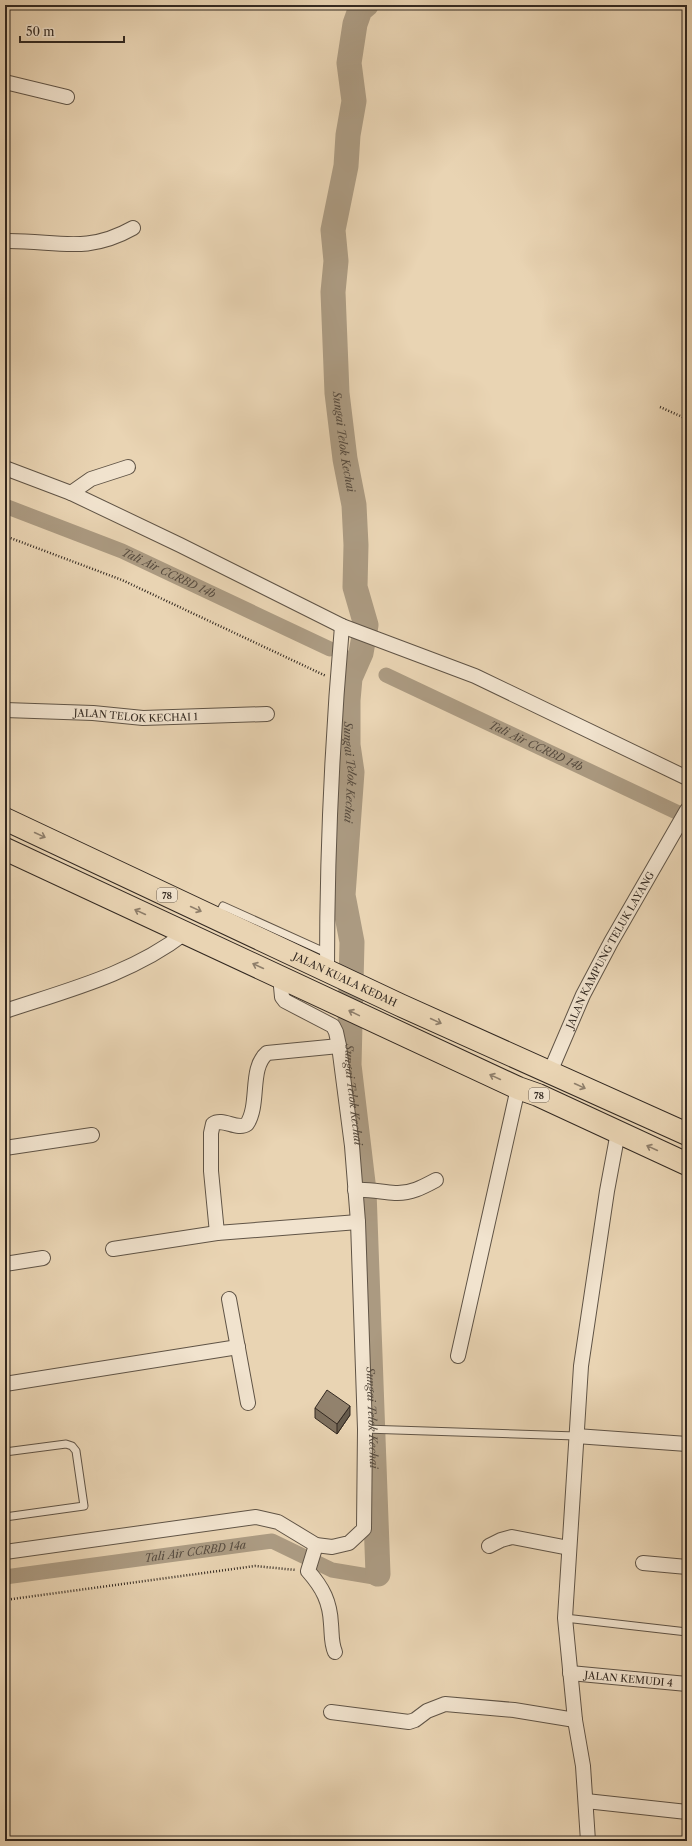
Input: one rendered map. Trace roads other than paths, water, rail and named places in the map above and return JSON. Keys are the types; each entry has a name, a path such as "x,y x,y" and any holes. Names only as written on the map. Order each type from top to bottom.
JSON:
{"main road":[{"name":"JALAN KUALA KEDAH","path":"5,819 217,918 328,964 400,1005 687,1134"},
{"name":"78","path":"5,849 280,976 390,1029 687,1164"}],"street":[{"path":"5,82 67,97"},
{"path":"5,241 92,244 116,238 133,228"},
{"path":"71,493 91,479 128,467"},
{"path":"5,468 71,493 180,545 342,626 384,644 412,652 475,676 687,778"},
{"path":"328,964 327,875 337,681 342,626"},
{"name":"JALAN TELOK KECHAI 1","path":"5,710 93,713 143,718 267,714"},
{"name":"JALAN KAMPUNG TELUK LAYANG","path":"550,1072 583,995 611,942 676,832 687,810"},
{"path":"5,1011 76,989 135,965 166,947 185,933"},
{"path":"5,1552 256,1517 278,1522 315,1547 341,1546 357,1537 364,1529 366,1430 358,1222 362,1190 352,1146 336,1032 332,1026 285,1001 282,997 280,976"},
{"path":"217,1233 211,1171 211,1133 213,1124 219,1121 240,1126 247,1124 252,1109 259,1060 267,1053 339,1046"},
{"path":"458,1356 518,1088"},
{"path":"588,1841 581,1751 575,1720 565,1618 568,1548 579,1388 585,1334 607,1191 618,1132"},
{"path":"5,1148 92,1134"},
{"path":"362,1190 403,1193 413,1191 436,1180"},
{"path":"113,1249 217,1233 358,1222"},
{"path":"5,1264 43,1258"},
{"path":"229,1299 248,1403"},
{"path":"5,1384 238,1347"},
{"path":"576,1436 687,1444"},
{"path":"489,1546 501,1540 512,1537 568,1548"},
{"path":"315,1547 308,1569 320,1585 327,1598 332,1625 332,1645 335,1652"},
{"path":"643,1563 687,1567"},
{"name":"JALAN KEMUDI 4","path":"570,1673 687,1684"},
{"path":"331,1712 393,1721 414,1720 427,1710 445,1704 514,1710 575,1720"},
{"path":"586,1801 687,1812"}],"lane":[{"path":"366,1430 576,1436"},
{"path":"5,1452 66,1444 72,1446 76,1451 84,1506 5,1517"},
{"path":"565,1618 687,1632"}],"waterway":[{"name":"Sungai Telok Kechai","path":"366,5 360,10 355,24 349,63 354,101 348,135 346,166 333,230 336,261 333,292 337,393 345,459 354,505 356,545 355,587 366,625 361,653 350,678 348,700 348,745 352,772 343,895 352,942 349,1065 364,1191 378,1574"},
{"name":"Tali Air CCRBD 14b","path":"5,506 122,551 330,649"},
{"name":"Tali Air CCRBD 14b","path":"386,675 687,817"},
{"name":"Tali Air CCRBD 14a","path":"5,1577 272,1541 332,1570 374,1577 378,1574"}]}
